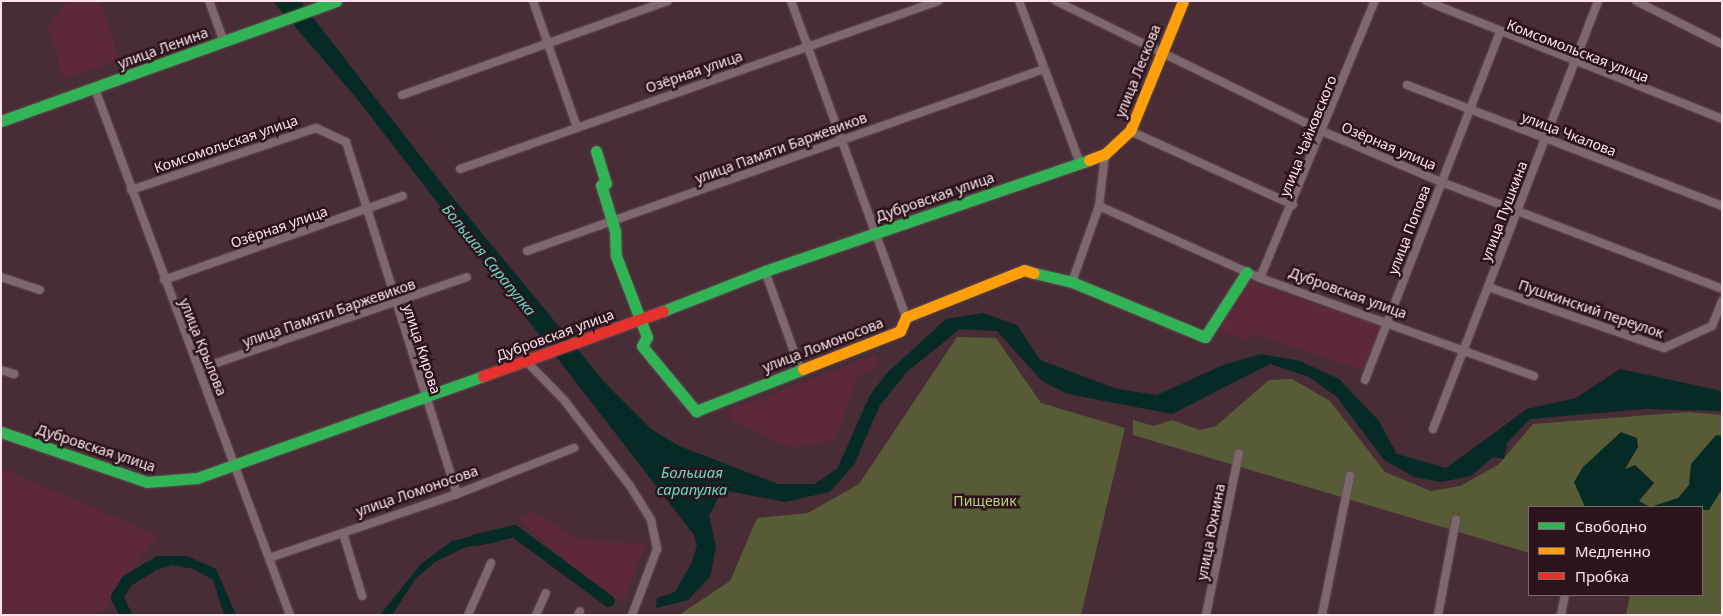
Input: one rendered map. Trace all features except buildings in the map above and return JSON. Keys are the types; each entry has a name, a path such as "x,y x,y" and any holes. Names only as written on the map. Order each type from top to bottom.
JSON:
{"street":[{"path":"209,1 224,42"},
{"name":"улица Ленина","path":"1,121 336,1"},
{"path":"532,1 546,45 577,127"},
{"path":"402,95 668,1"},
{"path":"791,1 873,234 906,318"},
{"name":"Озёрная улица","path":"460,169 938,1"},
{"path":"1019,1 1080,163"},
{"name":"Озёрная улица","path":"1056,1 1161,56 1324,132 1517,212 1722,289"},
{"name":"улица Лескова","path":"1110,151 1130,131 1183,1"},
{"name":"улица Чайковского","path":"1260,278 1294,205 1375,1"},
{"name":"Комсомольская улица","path":"1426,1 1499,34 1722,119"},
{"name":"улица Пушкина","path":"1433,429 1598,1"},
{"path":"1636,1 1722,44"},
{"name":"улица Попова","path":"1365,380 1499,34"},
{"name":"улица Памяти Баржевиков","path":"527,251 1044,69"},
{"name":"улица Чкалова","path":"1407,85 1722,206"},
{"name":"улица Крылова","path":"95,88 164,280 290,615"},
{"name":"Комсомольская улица","path":"131,190 316,128 346,142 370,209"},
{"path":"1130,131 1294,205"},
{"path":"596,151 613,221 616,256 641,320"},
{"path":"1072,282 1099,206 1110,151"},
{"name":"Дубровская улица","path":"1,432 147,482 176,484 641,320 765,271 1110,151"},
{"name":"Озёрная улица","path":"164,280 370,209 402,196"},
{"name":"Дубровская улица","path":"1099,206 1260,278 1464,349 1534,376"},
{"name":"улица Кирова","path":"370,209 394,305 457,494"},
{"name":"улица Ломоносова","path":"641,320 647,337 642,346 696,411 900,331 906,318 1024,270 1072,282 1205,337 1246,272"},
{"path":"765,271 801,371"},
{"name":"улица Памяти Баржевиков","path":"199,369 394,305 467,277"},
{"path":"1,278 40,290"},
{"name":"Пушкинский переулок","path":"1488,287 1664,348 1712,326 1722,301"},
{"path":"530,359 630,486 650,520 657,549 632,615"},
{"path":"1,370 14,374"},
{"name":"улица Ломоносова","path":"269,558 457,494 574,448"},
{"name":"улица Юхнина","path":"1206,615 1239,453"},
{"path":"1322,615 1350,476"},
{"path":"1438,615 1456,520"},
{"path":"343,533 362,596"},
{"path":"468,615 491,564"},
{"path":"536,615 546,593"},
{"path":"1561,615 1565,596"}],"shaded area":[{"path":"68,1 101,1 119,61 63,78 48,26"},
{"path":"1245,280 1382,326 1366,371 1258,335 1246,340 1212,329"},
{"path":"875,355 880,365 858,376 835,440 791,448 733,421 728,411"},
{"path":"1,468 158,535 100,615 1,615"},
{"path":"533,511 578,539 646,544 624,600 606,597 519,519"}],"green space":[{"name":"Пищевик","path":"957,337 996,338 1041,403 1125,428 1081,615 679,615 730,581 757,518 808,513 859,484"},
{"path":"1292,379 1330,401 1385,472 1431,491 1460,486 1498,465 1533,424 1688,412 1722,415 1722,615 1626,615 1630,596 1703,596 1703,506 1528,506 1528,553 1133,435 1133,420 1154,426 1172,420 1200,430 1216,426 1269,380"}],"water":[{"name":"Большая сарапулка","path":"273,1 300,1 453,198 607,385 651,429 679,446 778,484 814,484 837,469 870,395 886,374 946,319 983,313 1017,325 1040,360 1117,389 1157,395 1223,365 1261,354 1300,361 1339,379 1379,421 1397,454 1446,468 1527,409 1576,398 1620,369 1722,391 1722,411 1644,409 1530,419 1507,443 1504,459 1493,457 1471,476 1441,482 1414,477 1384,460 1336,396 1309,377 1270,364 1172,414 1068,394 1042,381 997,331 960,329 908,371 880,405 854,465 829,492 785,502 722,490 709,516 716,547 710,577 688,600 656,608 657,598 675,592 691,564 697,546 694,535 358,100"},
{"path":"1621,432 1637,438 1638,447 1625,469 1635,465 1654,483 1639,501 1648,506 1585,506 1574,482 1583,467"},
{"path":"1716,435 1722,436 1722,489 1709,510 1703,510 1703,506 1653,506 1678,498 1689,485 1691,464"},
{"path":"477,535 499,542 466,547 435,562 416,578 392,615 380,615 421,564 452,541"},
{"path":"156,556 187,556 216,569 236,615 224,615 213,580 194,569 172,565 133,577"}],"waterway":[{"name":"Большая Сарапулка","path":"476,540 514,531 609,601"},
{"name":"Большая Сарапулка","path":"126,615 117,597 127,581 150,567"}],"traffic: fast":[{"path":"1,121 336,1"},
{"path":"596,151 606,183 601,185 615,231 616,256 647,337 642,346 696,411 803,369"},
{"path":"663,311 765,271 1089,160"},
{"path":"1034,273 1072,282 1205,337 1247,272"},
{"path":"1,432 147,482 197,478 483,376"}],"traffic: slow":[{"path":"1089,160 1105,154 1130,131 1183,1"},
{"path":"803,369 900,331 906,317 1024,270 1034,273"}],"traffic: jam":[{"path":"483,376 663,311"}]}
